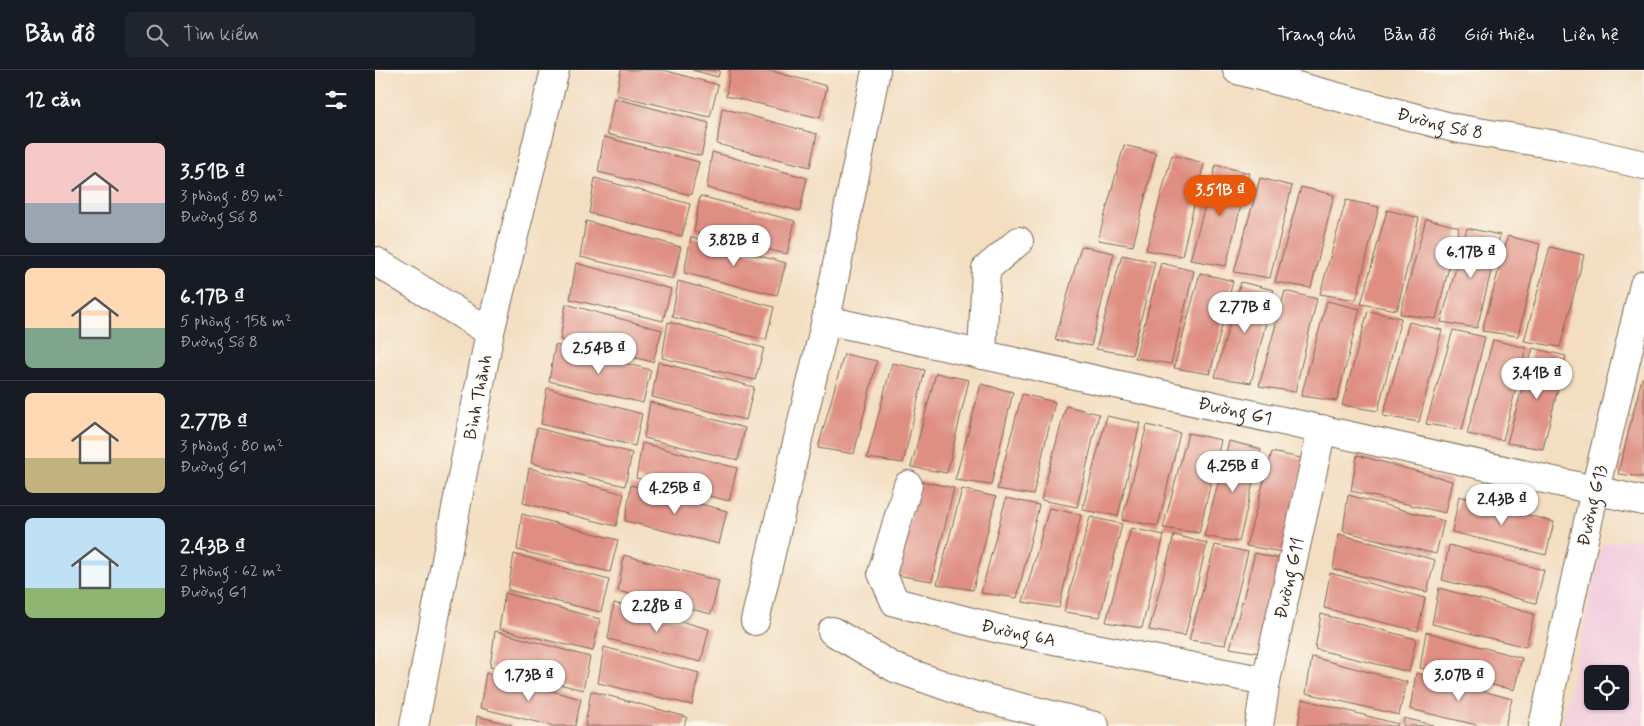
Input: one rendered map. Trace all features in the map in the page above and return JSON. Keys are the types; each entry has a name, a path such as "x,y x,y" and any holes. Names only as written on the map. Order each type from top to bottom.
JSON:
{"street":[{"name":"Bình Thành","path":"413,726 490,332 555,70"},
{"path":"755,621 826,320 876,70"},
{"name":"Đường Số 8","path":"1237,70 1454,128 1562,146 1644,165"},
{"path":"982,355 986,268 1019,240"},
{"path":"375,261 490,332"},
{"name":"Đường G13","path":"1543,726 1595,490 1644,285"},
{"name":"Đường G1","path":"826,320 1644,501"},
{"name":"Đường G11","path":"1259,726 1266,681 1322,429"},
{"name":"Đường 6A","path":"908,485 881,573 895,602 1045,638 1266,681"},
{"path":"832,632 895,668 969,694 1095,726"}],"shaded area":[{"path":"1631,538 1644,541 1644,726 1562,726 1602,545"}],"building":[{"path":"621,70 663,70 718,85 710,117 616,95"},
{"path":"692,70 720,70 718,77"},
{"path":"730,70 768,70 827,86 820,118 726,96"},
{"path":"614,98 709,123 701,156 607,134"},
{"path":"722,108 817,134 810,167 717,144"},
{"path":"604,137 699,162 691,195 598,172"},
{"path":"1124,145 1156,153 1133,246 1098,240"},
{"path":"712,152 807,178 800,211 707,188"},
{"path":"1172,155 1204,163 1182,256 1146,250"},
{"path":"1216,165 1249,173 1226,266 1190,260"},
{"path":"595,178 690,204 682,236 589,213"},
{"path":"1260,178 1292,186 1270,278 1234,272"},
{"path":"1301,187 1334,195 1311,288 1275,282"},
{"path":"700,196 795,221 787,254 694,232"},
{"path":"1346,200 1379,207 1356,300 1320,294"},
{"path":"1387,210 1419,218 1397,310 1361,304"},
{"path":"1426,219 1459,227 1436,319 1400,314"},
{"path":"586,221 681,247 673,279 580,257"},
{"path":"1467,228 1500,235 1477,328 1441,322"},
{"path":"1508,236 1540,244 1518,336 1482,331"},
{"path":"691,237 786,263 777,295 684,273"},
{"path":"1081,246 1114,253 1091,346 1055,340"},
{"path":"1550,247 1584,255 1560,347 1524,341"},
{"path":"1122,255 1155,262 1132,355 1096,349"},
{"path":"576,263 671,289 663,321 570,299"},
{"path":"1161,263 1194,271 1171,364 1135,358"},
{"path":"1200,273 1233,281 1210,374 1174,368"},
{"path":"678,281 774,307 766,340 672,317"},
{"path":"1241,282 1274,290 1251,383 1215,377"},
{"path":"1285,291 1317,299 1295,392 1259,386"},
{"path":"1327,301 1360,309 1337,401 1301,396"},
{"path":"566,304 662,330 653,362 560,340"},
{"path":"1368,311 1401,318 1378,411 1342,405"},
{"path":"668,322 764,348 755,380 662,358"},
{"path":"1409,322 1442,330 1419,422 1383,416"},
{"path":"1453,330 1485,337 1462,430 1426,424"},
{"path":"1493,340 1526,348 1503,440 1467,434"},
{"path":"555,345 651,370 643,403 549,381"},
{"path":"1533,348 1566,356 1543,449 1507,443"},
{"path":"844,354 877,361 854,454 818,448"},
{"path":"658,362 754,387 746,420 652,397"},
{"path":"892,363 925,370 903,463 867,458"},
{"path":"936,373 969,380 947,473 911,467"},
{"path":"1642,378 1644,379 1644,477 1618,474"},
{"path":"981,384 1013,392 991,485 955,480"},
{"path":"547,388 642,414 635,446 541,424"},
{"path":"1022,394 1055,402 1033,495 997,489"},
{"path":"650,402 745,428 738,460 644,438"},
{"path":"1066,406 1099,414 1077,507 1041,500"},
{"path":"1107,416 1140,423 1118,516 1082,510"},
{"path":"1147,425 1180,433 1158,526 1122,520"},
{"path":"537,428 632,453 625,486 531,463"},
{"path":"1188,433 1221,440 1199,533 1163,528"},
{"path":"1229,441 1261,449 1239,542 1204,536"},
{"path":"642,443 737,468 729,501 636,478"},
{"path":"1272,452 1305,459 1282,552 1246,546"},
{"path":"1357,455 1452,481 1445,513 1351,491"},
{"path":"529,468 624,494 616,526 523,503"},
{"path":"921,481 954,488 932,581 896,575"},
{"path":"631,485 727,511 719,544 625,521"},
{"path":"962,489 996,497 973,590 937,584"},
{"path":"1348,495 1444,521 1436,554 1343,531"},
{"path":"1459,496 1554,522 1546,555 1452,532"},
{"path":"1006,498 1039,505 1017,598 981,593"},
{"path":"1049,508 1081,515 1059,608 1023,602"},
{"path":"522,514 618,540 610,572 517,550"},
{"path":"1090,517 1122,524 1100,617 1064,612"},
{"path":"1131,528 1164,535 1142,628 1106,622"},
{"path":"1339,534 1435,560 1427,592 1333,569"},
{"path":"1174,535 1207,543 1185,636 1149,630"},
{"path":"1215,545 1248,552 1225,645 1189,640"},
{"path":"1449,545 1544,570 1536,603 1442,580"},
{"path":"1255,553 1288,561 1266,654 1230,648"},
{"path":"514,554 609,580 601,612 508,590"},
{"path":"624,555 719,581 711,614 618,591"},
{"path":"1330,573 1425,598 1418,631 1324,608"},
{"path":"1439,588 1534,614 1526,647 1432,624"},
{"path":"505,593 600,619 593,651 499,629"},
{"path":"614,603 709,629 701,662 608,639"},
{"path":"1321,614 1416,639 1409,672 1315,649"},
{"path":"495,631 590,657 583,690 490,667"},
{"path":"1426,632 1522,658 1514,690 1420,668"},
{"path":"604,647 699,673 692,705 598,683"},
{"path":"1312,657 1407,682 1399,715 1306,693"},
{"path":"486,673 581,699 575,726 553,726 480,708"},
{"path":"1416,673 1512,699 1505,726 1481,726 1410,709"},
{"path":"591,691 687,717 684,726 585,726"},
{"path":"1302,699 1398,724 1397,726 1298,726"},
{"path":"477,716 512,725 512,726 476,726"},
{"path":"1404,718 1433,725 1433,726 1403,726"}]}
